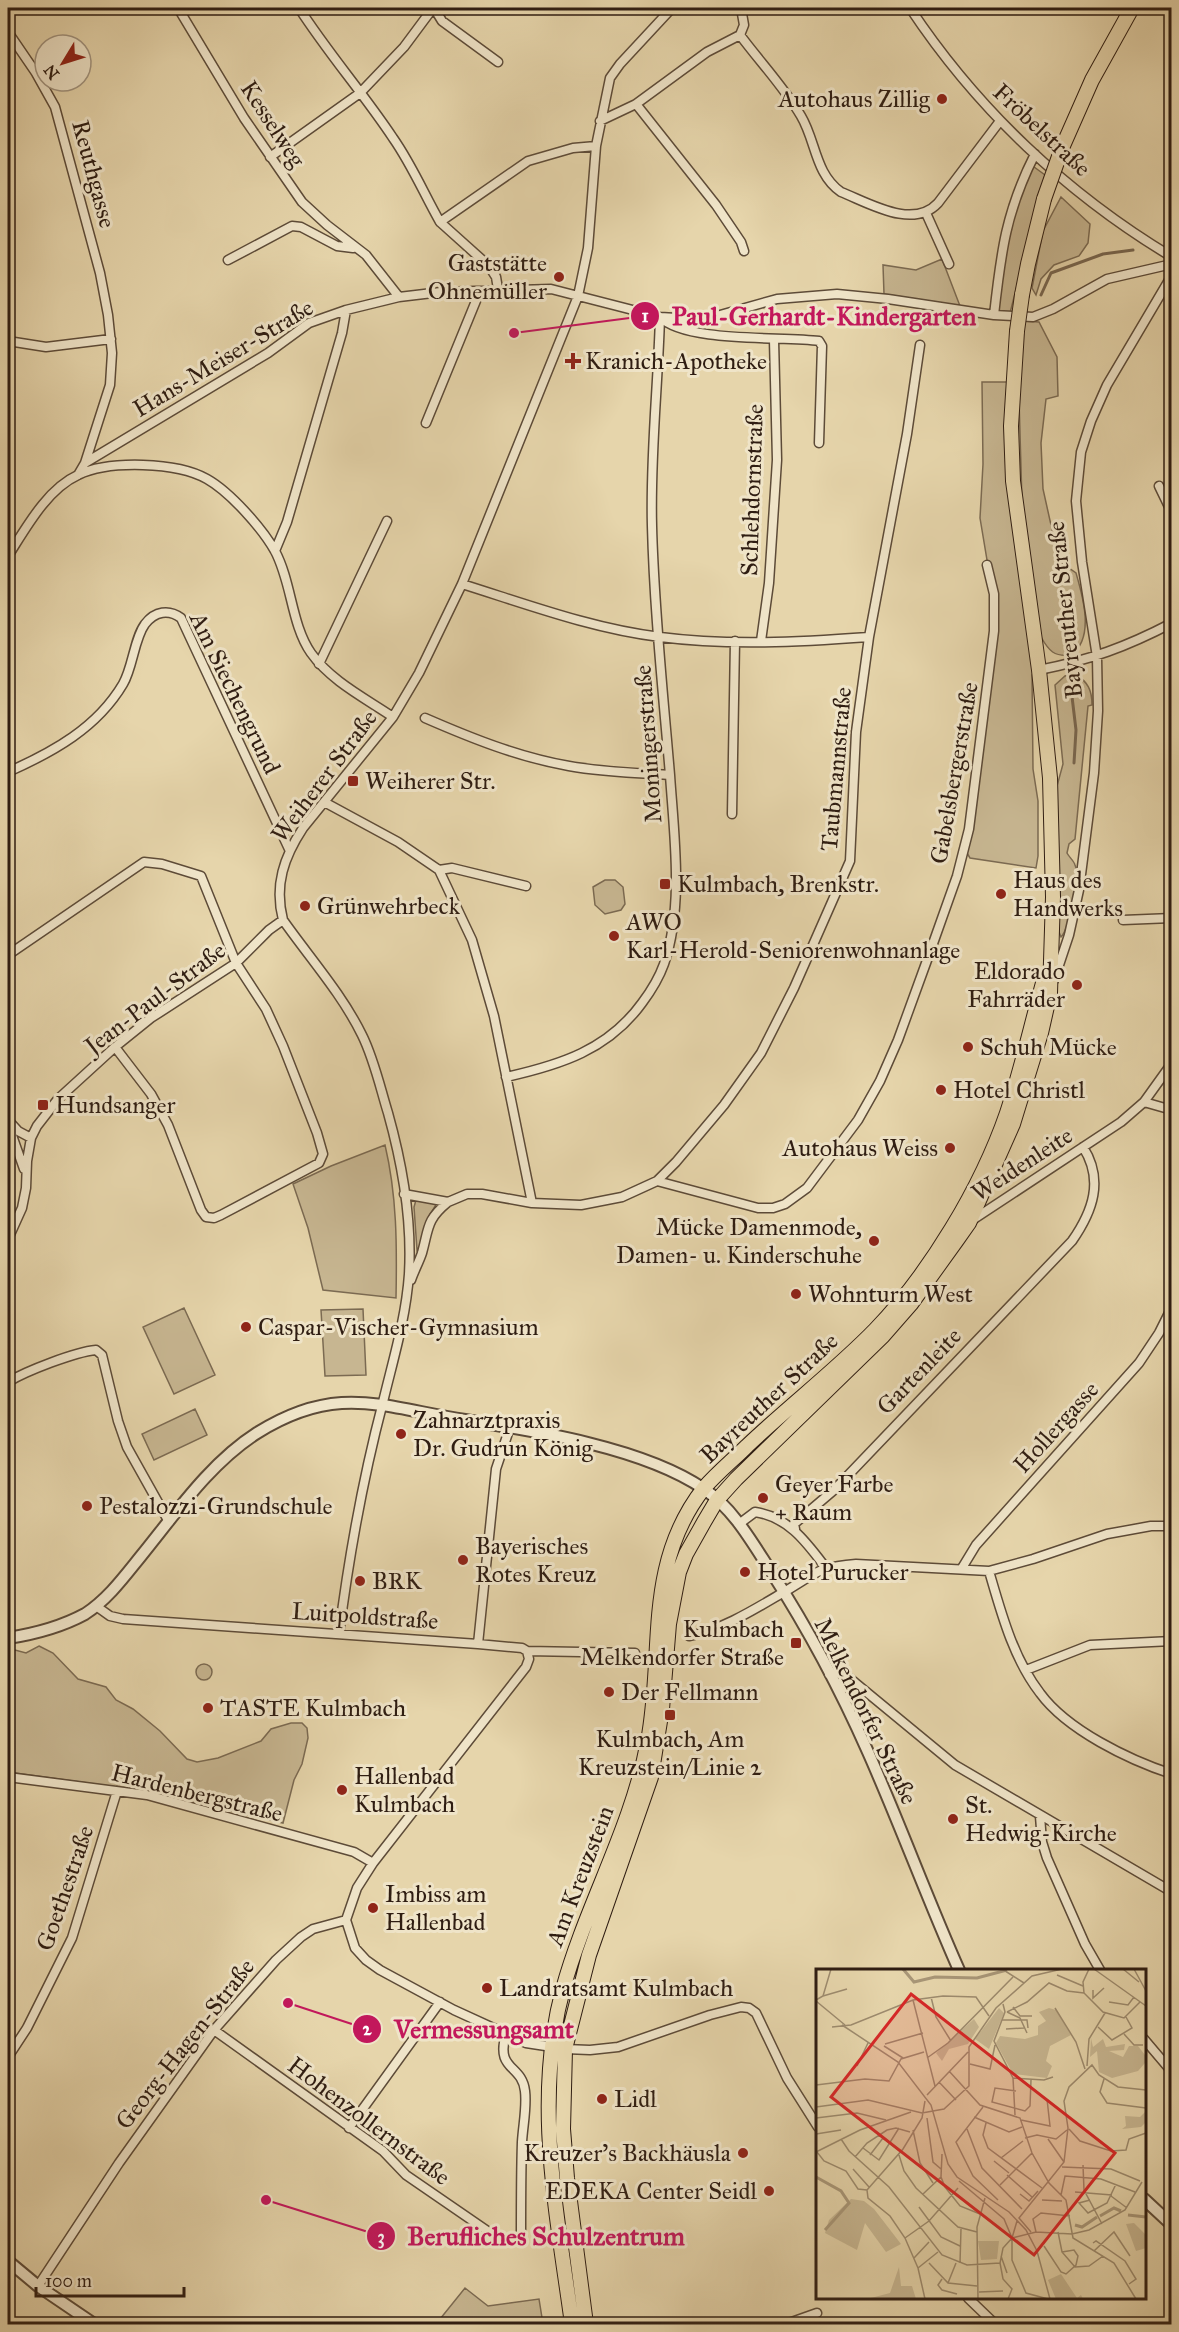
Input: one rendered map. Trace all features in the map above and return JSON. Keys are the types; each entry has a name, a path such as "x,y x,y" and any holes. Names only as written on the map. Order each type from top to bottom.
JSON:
{"main road":[{"name":"Bayreuther Straße","path":"717,1500 735,1479 883,1336 911,1304 969,1223 1013,1124 1035,1053 1050,993 1053,897 1050,778 1039,670 1013,481 1011,426 1017,331 1028,264 1044,199 1062,148 1092,80 1132,8"},
{"name":"Bayreuther Straße","path":"704,1489 771,1423 877,1328 905,1295 948,1234 969,1200 1006,1116 1050,956"},
{"name":"Am Kreuzstein","path":"586,2325 566,2168 558,2049 558,2013 569,1970 631,1807 641,1772 649,1738 663,1574 680,1528 704,1489"},
{"name":"Am Kreuzstein","path":"572,2325 548,2129 548,2084 589,1955 651,1777 662,1709 669,1624 680,1572 686,1554 717,1500"}],"street":[{"name":"Kesselweg","path":"178,8 270,158 302,202 354,248 366,255 399,297"},
{"path":"299,8 394,138 440,222 489,266 496,277 498,289"},
{"path":"270,158 360,93 404,47 434,8 442,21 498,62"},
{"name":"Weiherer Straße","path":"282,920 279,887 289,849 303,828 393,717 419,673 462,584 578,296 588,248 596,146 610,78 672,8"},
{"path":"600,122 636,105 706,52 740,35 744,25 741,8"},
{"name":"Fröbelstraße","path":"910,8 944,56 1000,121 1073,188 1147,242 1172,257"},
{"name":"Reuthgasse","path":"8,32 36,73 55,107 100,273 111,339 110,385 85,463"},
{"path":"740,35 801,116 822,170 836,188 896,213 918,215 926,213 938,203 1000,121"},
{"path":"636,105 716,205 736,234 744,251"},
{"path":"440,222 528,161 573,148 596,146"},
{"path":"994,315 1005,230 1019,185 1035,154"},
{"path":"926,213 949,264"},
{"name":"Kesselweg","path":"228,260 292,226 301,227 327,242 354,248"},
{"path":"660,317 713,317 777,299 837,294 994,315 1033,317 1053,309 1107,279 1172,264"},
{"name":"Bayreuther Straße","path":"1050,993 1069,935 1079,890 1094,773 1098,711 1097,657 1082,562 1076,501 1081,452 1091,421 1107,385 1172,275"},
{"name":"Hans-Meiser-Straße","path":"78,475 85,463 268,353 309,323 346,310 399,297 441,292 498,289 551,290 660,317"},
{"path":"426,423 480,291"},
{"path":"275,551 287,522 342,333 346,310"},
{"path":"660,317 667,324 696,332 774,340 819,341 822,346 819,443"},
{"name":"Moningerstraße","path":"506,1077 547,1068 588,1051 610,1037 632,1017 652,990 664,965 673,927 676,865 652,526 652,447 660,317"},
{"path":"8,341 46,347 111,339"},
{"name":"Schlehdornstraße","path":"761,641 769,583 776,482 774,340"},
{"name":"Taubmannstraße","path":"657,1181 724,1105 761,1053 794,988 850,861 856,732 869,638 907,434 920,345"},
{"path":"8,556 51,497 78,475 102,468 127,465 161,466 205,478 226,492 245,511 275,551 288,584 303,638 319,664 393,717"},
{"path":"1159,486 1172,513"},
{"path":"319,664 387,520"},
{"name":"Gabelsbergerstraße","path":"657,1181 758,1208 772,1208 784,1204 807,1188 833,1155 858,1120 880,1081 898,1040 957,876 969,828 996,614 987,565"},
{"path":"462,584 558,614 659,637 801,642 869,638"},
{"name":"Am Siechengrund","path":"8,772 61,746 92,721 123,683 145,624 164,611 172,611 181,618 289,849"},
{"path":"1039,670 1097,657 1131,644 1172,623"},
{"path":"732,814 735,641"},
{"path":"425,718 489,745 568,766 670,775"},
{"path":"326,802 398,842 439,870 472,940 494,1016 532,1203"},
{"path":"8,955 144,862 162,864 201,876 236,963 266,1009 283,1046 317,1133 323,1154 319,1163 221,1215 214,1218 206,1217 151,1094 115,1047"},
{"path":"439,870 452,868 526,886"},
{"path":"1123,920 1172,918"},
{"path":"282,920 353,1017 364,1039 393,1129 410,1228 407,1289 399,1345 382,1403 346,1575 339,1634"},
{"name":"Jean-Paul-Straße","path":"31,1138 37,1126 58,1099 115,1047 152,1018 236,963 282,920"},
{"name":"Weidenleite","path":"969,1223 1024,1184 1120,1122 1144,1102 1172,1063"},
{"path":"1144,1102 1172,1110"},
{"path":"8,1122 31,1138 22,1208 8,1239"},
{"path":"8,1122 27,1180"},
{"name":"Gartenleite","path":"795,1529 794,1524 834,1490 1072,1241 1081,1228 1095,1192 1096,1177 1083,1147"},
{"path":"407,1289 422,1253 425,1233 431,1220 437,1211 448,1202 467,1194 482,1194 532,1203 581,1205 602,1202 641,1190 657,1181"},
{"path":"404,1194 448,1202"},
{"name":"Hollergasse","path":"962,1568 976,1545 1139,1363 1159,1333 1172,1307"},
{"path":"8,1382 17,1376 81,1353 96,1350 102,1355 118,1421 127,1447 169,1522"},
{"name":"Melkendorfer Straße","path":"8,1638 57,1626 96,1606 117,1586 214,1469 253,1436 281,1419 310,1408 336,1403 382,1403 438,1416 510,1426 622,1452 687,1479 717,1500 739,1524 784,1592 867,1750 958,1969"},
{"path":"478,1644 496,1469 510,1426"},
{"path":"739,1524 755,1512 768,1514 795,1529 826,1568"},
{"path":"688,1636 708,1633 826,1568 856,1564 989,1571 1107,1534 1144,1527 1172,1526"},
{"path":"989,1571 1004,1620 1026,1670 1039,1693 1057,1713 1109,1746 1172,1774"},
{"name":"Luitpoldstraße","path":"96,1606 110,1616 123,1619 478,1644 522,1648 527,1651 635,1653"},
{"path":"1026,1670 1090,1645 1172,1641"},
{"path":"527,1651 529,1659 526,1667 373,1863 357,1888 345,1920 355,1948 380,1970 440,2002 526,2043 558,2049 590,2050 618,2047 710,2015 741,2007 749,2008 756,2013 787,2078 816,2124"},
{"path":"829,1674 838,1673 847,1676 955,1765 1172,1892"},
{"name":"Hardenbergstraße","path":"8,1776 147,1795 354,1852 373,1863"},
{"name":"Goethestraße","path":"8,2057 32,2018 72,1938 117,1791"},
{"path":"1040,1816 1042,1842 1047,1858 1084,1944 1099,1969"},
{"name":"Georg-Hagen-Straße","path":"38,2286 119,2163 214,2030 276,1960 301,1937 313,1929 345,1920"},
{"path":"350,2128 440,2002"},
{"name":"Hohenzollernstraße","path":"214,2030 383,2151 406,2175 502,2241"},
{"path":"506,2034 502,2048 504,2058 521,2077 525,2091 521,2234"},
{"path":"1146,2041 1172,2072"},
{"path":"1146,2201 1172,2225"},
{"path":"8,2261 38,2286 94,2325"},
{"path":"969,2299 995,2325"},
{"path":"786,2325 817,2313"}],"shaded area":[{"path":"1030,164 1045,175 1009,317 994,315 1000,259"},
{"path":"1061,197 1090,224 1088,243 1079,256 1054,265 1041,279 1036,295 1032,288 1043,231"},
{"path":"942,259 960,306 884,294 883,265 916,270"},
{"path":"1024,321 1039,322 1057,357 1058,396 1046,399 1041,443 1043,489 1059,561 1076,573 1084,605 1083,638 1071,655 1056,654 1041,637 1022,502 1018,365"},
{"path":"982,382 1013,382 1011,426 1039,670 1032,675 1033,769 1038,801 1036,868 970,858 964,848 996,614 980,518 983,464"},
{"path":"1075,674 1088,687 1092,705 1088,706 1075,839 1069,844 1067,853 1075,865 1075,891 1067,924 1061,937 1059,932 1057,786 1063,764 1055,685 1065,676"},
{"path":"605,880 615,880 623,887 625,904 621,910 605,914 595,905 593,887"},
{"path":"385,1145 394,1202 396,1298 323,1290 308,1228 293,1184"},
{"path":"416,1200 437,1203 428,1218 421,1244 417,1250 414,1207"},
{"path":"184,1308 215,1375 174,1394 143,1327"},
{"path":"363,1309 366,1375 325,1376 321,1310"},
{"path":"195,1409 207,1435 154,1460 142,1434"},
{"path":"39,1646 53,1653 78,1679 106,1687 116,1700 133,1709 160,1731 187,1759 197,1762 218,1758 261,1741 271,1729 291,1723 302,1723 307,1728 308,1738 283,1823 146,1791 8,1772 8,1653 15,1650 26,1653"},
{"path":"204,1664 210,1666 212,1672 210,1678 204,1680 198,1678 196,1672 198,1666"},
{"path":"465,2288 488,2306 539,2299 543,2324 436,2324"}],"waterway":[{"path":"1041,295 1051,273 1103,254 1133,250"},
{"path":"1070,680 1076,730 1074,763"}],"place":[{"name":"Autohaus Zillig","path":"942,99"},
{"name":"Gaststätte Ohnemüller","path":"559,277"},
{"name":"Paul-Gerhardt-Kindergarten","path":"514,333"},
{"name":"Kranich-Apotheke","path":"573,361"},
{"name":"Weiherer Str.","path":"353,781"},
{"name":"Kulmbach, Brenkstr.","path":"665,884"},
{"name":"Haus des Handwerks","path":"1001,894"},
{"name":"Grünwehrbeck","path":"305,906"},
{"name":"AWO Karl-Herold-Seniorenwohnanlage","path":"614,936"},
{"name":"Eldorado Fahrräder","path":"1077,985"},
{"name":"Schuh Mücke","path":"968,1047"},
{"name":"Hotel Christl","path":"941,1090"},
{"name":"Hundsanger","path":"43,1105"},
{"name":"Autohaus Weiss","path":"950,1148"},
{"name":"Mücke Damenmode, Damen- u. Kinderschuhe","path":"874,1241"},
{"name":"Wohnturm West","path":"796,1294"},
{"name":"Caspar-Vischer-Gymnasium","path":"246,1327"},
{"name":"Zahnarztpraxis Dr. Gudrun König","path":"401,1434"},
{"name":"Geyer Farbe + Raum","path":"763,1498"},
{"name":"Pestalozzi-Grundschule","path":"87,1506"},
{"name":"Bayerisches Rotes Kreuz","path":"463,1560"},
{"name":"Hotel Purucker","path":"745,1572"},
{"name":"BRK","path":"360,1581"},
{"name":"Kulmbach Melkendorfer Straße","path":"796,1643"},
{"name":"Der Fellmann","path":"609,1692"},
{"name":"TASTE Kulmbach","path":"208,1708"},
{"name":"Kulmbach, Am Kreuzstein/Linie 2","path":"670,1715"},
{"name":"Hallenbad Kulmbach","path":"342,1790"},
{"name":"St. Hedwig-Kirche","path":"953,1819"},
{"name":"Imbiss am Hallenbad","path":"373,1908"},
{"name":"Landratsamt Kulmbach","path":"487,1988"},
{"name":"Vermessungsamt","path":"288,2003"},
{"name":"Lidl","path":"602,2099"},
{"name":"Kreuzer's Backhäusla","path":"743,2153"},
{"name":"EDEKA Center Seidl","path":"769,2191"},
{"name":"Berufliches Schulzentrum","path":"266,2200"}]}
